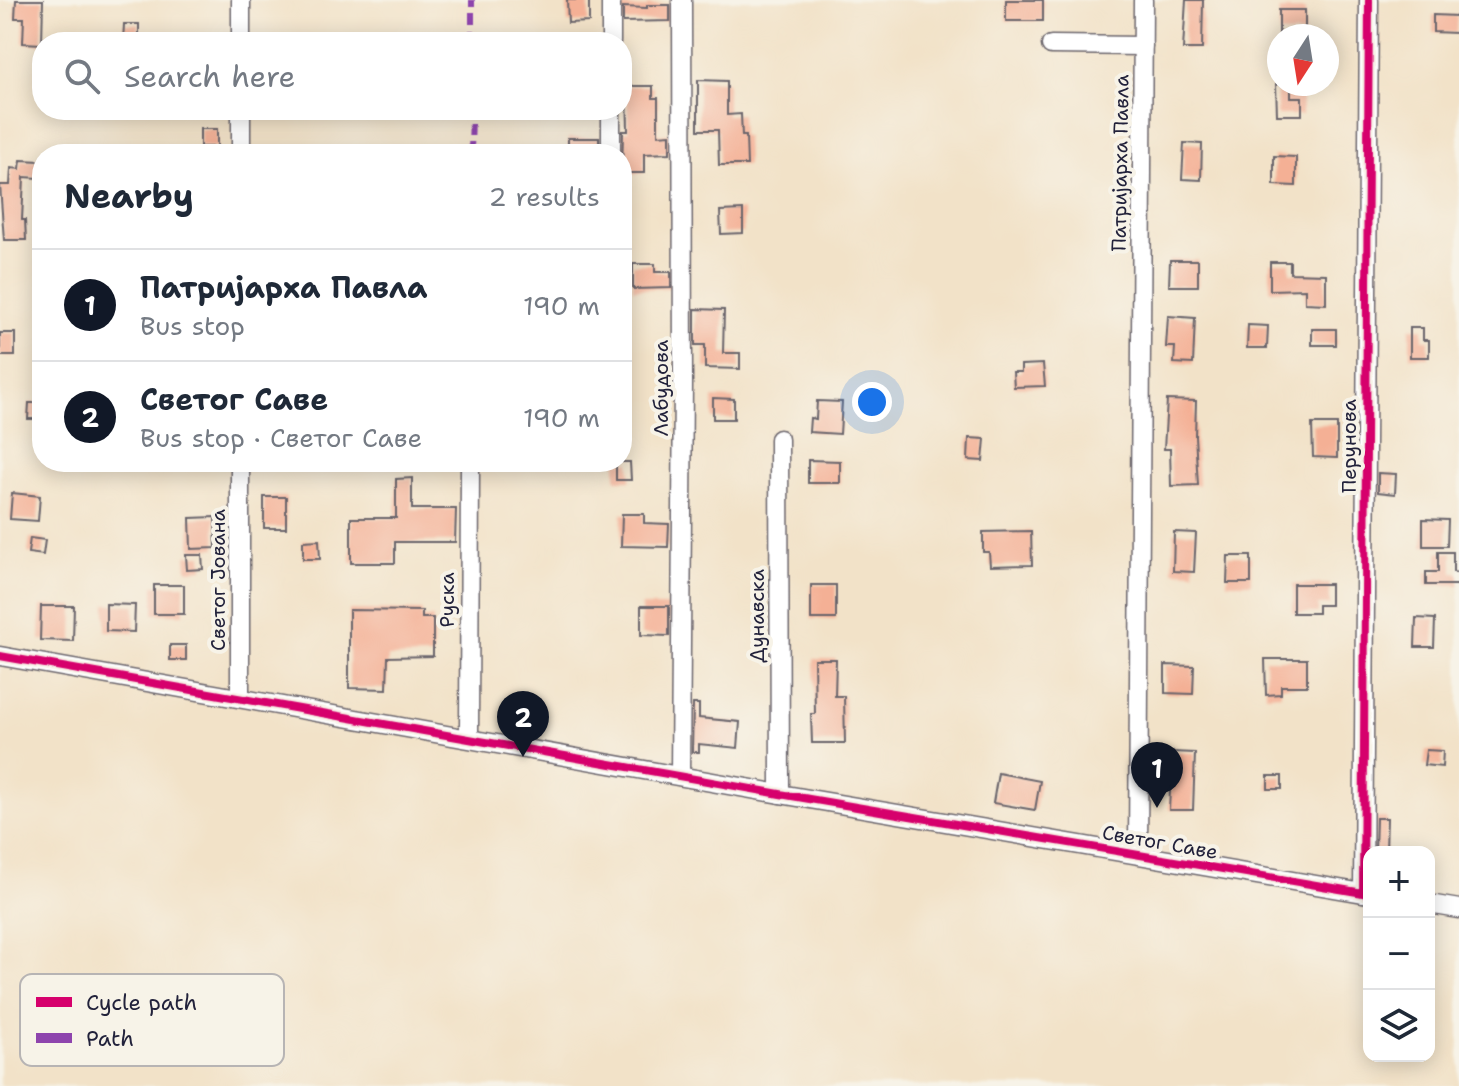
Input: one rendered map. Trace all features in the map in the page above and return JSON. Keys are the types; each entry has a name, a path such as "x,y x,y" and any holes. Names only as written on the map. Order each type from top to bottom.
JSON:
{"street":[{"path":"241,0 241,32"},
{"path":"611,0 611,32"},
{"name":"Лабудова","path":"680,776 682,0"},
{"name":"Патријарха Павла","path":"1138,854 1143,0"},
{"name":"Перунова","path":"1366,846 1369,0"},
{"path":"1051,45 1143,46"},
{"path":"241,120 241,144"},
{"path":"611,120 611,144"},
{"name":"Дунавска","path":"779,439 780,794"},
{"name":"Светог Јована","path":"240,472 240,698"},
{"name":"Руска","path":"469,738 470,472"},
{"name":"Светог Саве","path":"0,656 780,794 1363,892"},
{"path":"1435,905 1459,909"}],"building":[{"path":"16,0 43,0 42,32 32,32 32,43 23,43 24,18 15,18"},
{"path":"567,0 589,0 589,22 568,23"},
{"path":"1006,0 1043,0 1043,21 1006,21"},
{"path":"1186,0 1203,0 1202,49 1183,49"},
{"path":"647,5 670,5 670,21 623,22 623,7 647,8"},
{"path":"1279,10 1305,10 1305,24 1279,24"},
{"path":"1433,15 1457,16 1456,33 1433,32"},
{"path":"124,24 139,24 139,32 124,32"},
{"path":"698,80 727,81 727,115 741,114 747,165 719,165 718,130 698,130"},
{"path":"632,86 653,86 653,98 658,98 658,135 670,134 670,153 644,154 644,173 632,173 632,144 623,144 623,131 628,131 628,120 632,120"},
{"path":"1276,96 1302,97 1302,115 1277,115"},
{"path":"200,129 217,129 217,144 200,144"},
{"path":"568,138 599,138 599,144 568,144"},
{"path":"1184,143 1202,144 1201,180 1182,179"},
{"path":"1274,156 1296,157 1296,186 1274,185"},
{"path":"21,160 32,161 32,178 24,177 22,220 25,220 26,240 4,240 0,185 10,185 11,168 20,169"},
{"path":"743,210 743,233 721,234 720,211"},
{"path":"1170,260 1198,260 1198,286 1169,286"},
{"path":"1270,262 1290,262 1290,273 1326,274 1326,304 1305,303 1305,289 1270,290"},
{"path":"633,264 655,264 655,272 671,272 671,288 633,289"},
{"path":"695,309 724,310 723,353 740,353 740,369 705,368 705,345 695,345"},
{"path":"1168,316 1195,318 1193,364 1174,363 1175,347 1166,347"},
{"path":"1248,325 1268,326 1267,348 1247,348"},
{"path":"1410,328 1423,328 1423,340 1429,340 1429,357 1410,357"},
{"path":"1312,329 1336,329 1336,345 1312,345"},
{"path":"0,333 15,333 15,356 0,356"},
{"path":"1043,364 1045,386 1014,387 1013,372 1021,372 1021,365"},
{"path":"713,398 734,399 734,419 713,419"},
{"path":"1167,400 1196,401 1198,485 1171,486 1170,449 1164,449"},
{"path":"817,401 842,402 840,434 809,432 810,418 816,419"},
{"path":"29,403 32,403 32,419 28,419"},
{"path":"1312,424 1337,424 1337,458 1313,457"},
{"path":"969,438 985,439 983,461 968,460"},
{"path":"808,460 840,461 840,483 808,483"},
{"path":"616,472 631,472 631,480 616,480"},
{"path":"1378,473 1396,474 1395,494 1378,492"},
{"path":"412,478 412,509 456,509 455,542 395,542 395,563 351,563 351,518 396,518 396,479"},
{"path":"12,493 40,496 38,521 10,519"},
{"path":"264,497 286,497 286,528 264,528"},
{"path":"622,514 644,514 644,523 669,524 668,547 621,546"},
{"path":"215,517 216,548 191,549 190,518"},
{"path":"1423,519 1448,520 1447,546 1423,546"},
{"path":"1031,531 1032,565 990,566 989,552 983,552 983,532"},
{"path":"1174,532 1196,533 1194,572 1173,571"},
{"path":"30,538 45,540 43,555 28,553"},
{"path":"319,540 320,559 303,559 303,541"},
{"path":"1438,552 1453,552 1453,572 1459,573 1459,585 1426,585 1426,572 1438,572"},
{"path":"186,555 202,555 203,569 187,570"},
{"path":"1228,556 1251,556 1251,583 1227,583"},
{"path":"1293,584 1330,584 1330,605 1318,605 1318,613 1293,613"},
{"path":"154,585 184,585 184,614 154,614"},
{"path":"811,585 836,585 836,619 811,619"},
{"path":"106,604 135,605 134,632 106,631"},
{"path":"41,606 74,606 73,641 40,640"},
{"path":"641,606 669,606 669,636 641,635"},
{"path":"349,610 422,611 422,618 433,618 433,656 388,657 387,689 349,688"},
{"path":"1416,618 1435,619 1434,647 1415,647"},
{"path":"170,645 186,645 186,660 170,660"},
{"path":"814,659 836,659 835,696 844,696 845,743 812,743"},
{"path":"1265,659 1307,659 1307,686 1281,686 1281,694 1266,695"},
{"path":"1165,665 1194,666 1193,694 1165,693"},
{"path":"693,704 699,704 699,718 740,722 738,748 699,744 699,752 692,752"},
{"path":"1426,750 1443,751 1442,767 1424,765"},
{"path":"1172,752 1195,753 1193,810 1169,810"},
{"path":"998,773 1040,781 1035,810 993,803"},
{"path":"1268,776 1282,776 1282,789 1268,789"},
{"path":"1376,818 1387,818 1386,846 1375,846"}],"marked path":[{"path":"472,0 472,32"},
{"path":"471,144 472,120"}],"cycle path":[{"path":"1363,846 1369,0"},
{"path":"0,656 1363,893"}],"place":[{"name":"Светог Саве","path":"523,757"},
{"name":"Патријарха Павла","path":"1157,808"}]}
